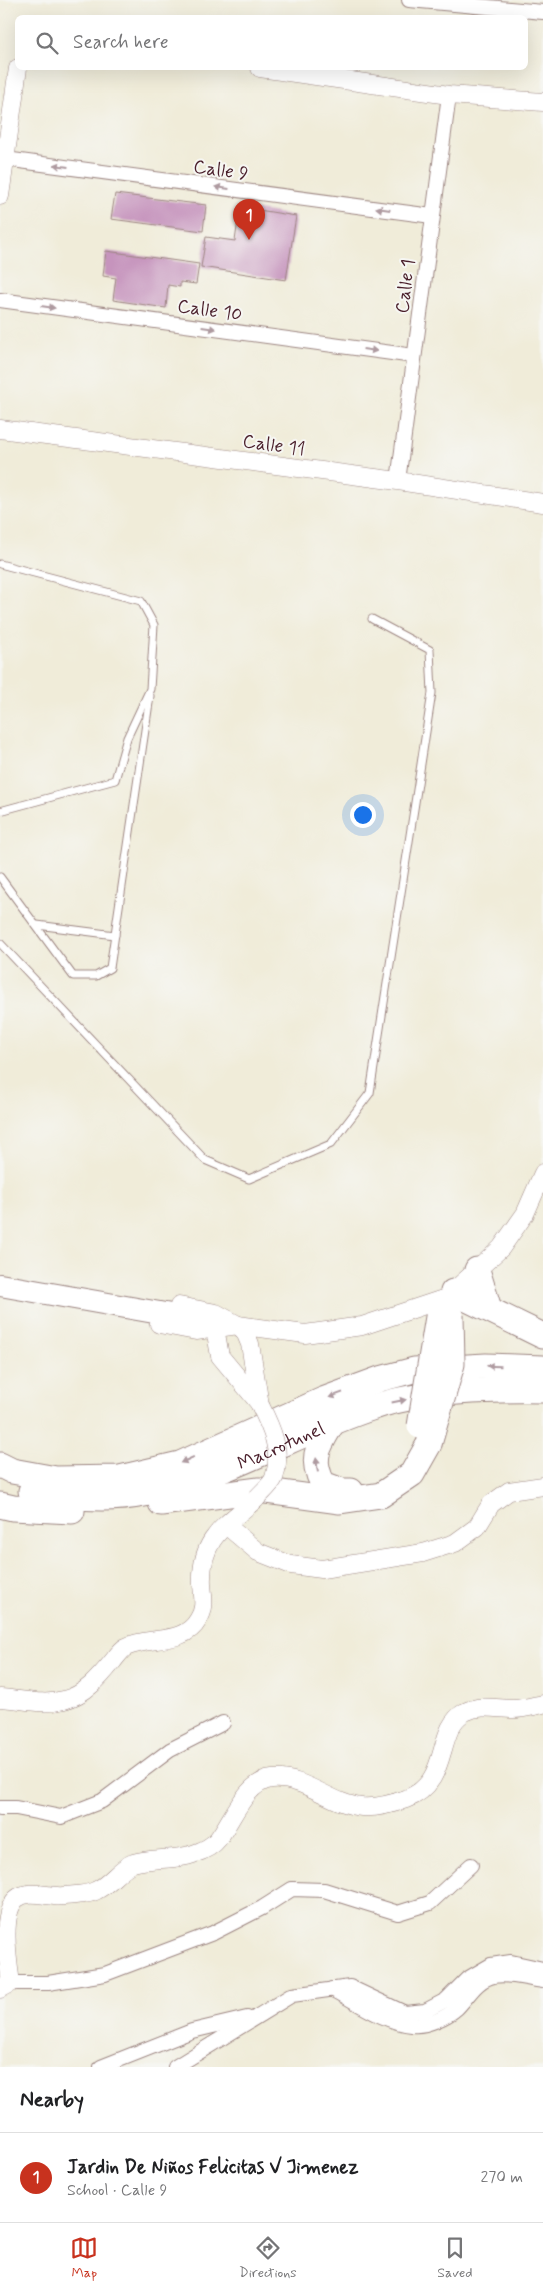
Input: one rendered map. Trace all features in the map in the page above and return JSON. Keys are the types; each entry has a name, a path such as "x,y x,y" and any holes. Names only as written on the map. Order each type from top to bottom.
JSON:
{"highway":[{"path":"477,1270 489,1309"},
{"path":"188,1491 258,1490 340,1501 381,1495 412,1474 452,1364 445,1305 489,1309 543,1336"},
{"path":"0,1465 12,1471 56,1480 120,1478 180,1464 323,1400 380,1379 414,1370 486,1366 543,1368"},
{"name":"Macrotunel","path":"9,1485 68,1498 134,1502 188,1491 333,1422 376,1406 436,1394 543,1390"},
{"path":"333,1422 318,1447 316,1469 323,1484 342,1491 369,1492 396,1475 423,1444"},
{"path":"0,1505 13,1508 72,1511 134,1502"}],"main road":[{"path":"0,1285 194,1319 215,1328"}],"street":[{"path":"409,0 543,12"},
{"path":"0,196 18,70"},
{"path":"274,70 449,95 543,102"},
{"name":"Calle 1","path":"398,481 449,95"},
{"name":"Calle 9","path":"5,159 432,216"},
{"name":"Calle 10","path":"0,300 414,356"},
{"name":"Calle 11","path":"0,429 398,481 543,503"},
{"path":"0,1274 216,1313 238,1324 305,1334 362,1326 445,1305 477,1270 501,1248 525,1214 543,1174"},
{"path":"0,1291 196,1331 238,1324"},
{"path":"0,1698 39,1703 65,1700 89,1688 124,1648 144,1640 170,1639 191,1630 199,1620 205,1603 202,1583 204,1557 212,1538 256,1499 273,1479 276,1462 276,1442 260,1405 250,1344 245,1332 238,1324"},
{"path":"215,1328 220,1356 260,1405"},
{"path":"226,1525 258,1552 291,1565 322,1569 423,1553 455,1543 476,1527 491,1504 509,1491 543,1486"},
{"path":"471,1865 430,1902 398,1913 324,1890 292,1889 262,1908 212,1933 105,1974 48,1983 6,1986 3,1940 10,1907 17,1898 27,1894 59,1897 96,1891 132,1864 190,1856 206,1850 218,1840 249,1791 271,1779 299,1782 338,1800 361,1807 385,1806 408,1798 424,1790 434,1778 454,1725 463,1713 478,1707 515,1709 543,1704"},
{"path":"0,1808 16,1808 61,1817 102,1801 170,1750 224,1722"},
{"path":"175,2067 292,1996 350,1987 405,2013 425,2011 446,2000 467,1979 491,1965 511,1962 543,1969"},
{"path":"331,1989 392,2021 414,2026 434,2021 456,2008 473,1987 493,1976 511,1975 543,1981"},
{"path":"102,2067 192,2031 261,2014"}],"lane":[{"path":"0,564 141,601 154,625 150,689 110,968 96,976 73,976 0,877"},
{"path":"0,943 205,1160 250,1179 331,1144 370,1093 432,693 430,650 372,619"},
{"path":"0,811 115,780 127,738 150,689"},
{"path":"37,925 115,935"}],"building":[{"path":"115,194 206,205 203,231 111,219"},
{"path":"240,207 296,216 286,280 201,267 206,237 235,241"},
{"path":"106,251 199,264 196,284 180,282 180,287 168,285 166,308 113,300 116,278 103,276"}],"place":[{"name":"Jardin De Niños Felicitas V Jimenez","path":"249,240"}]}
